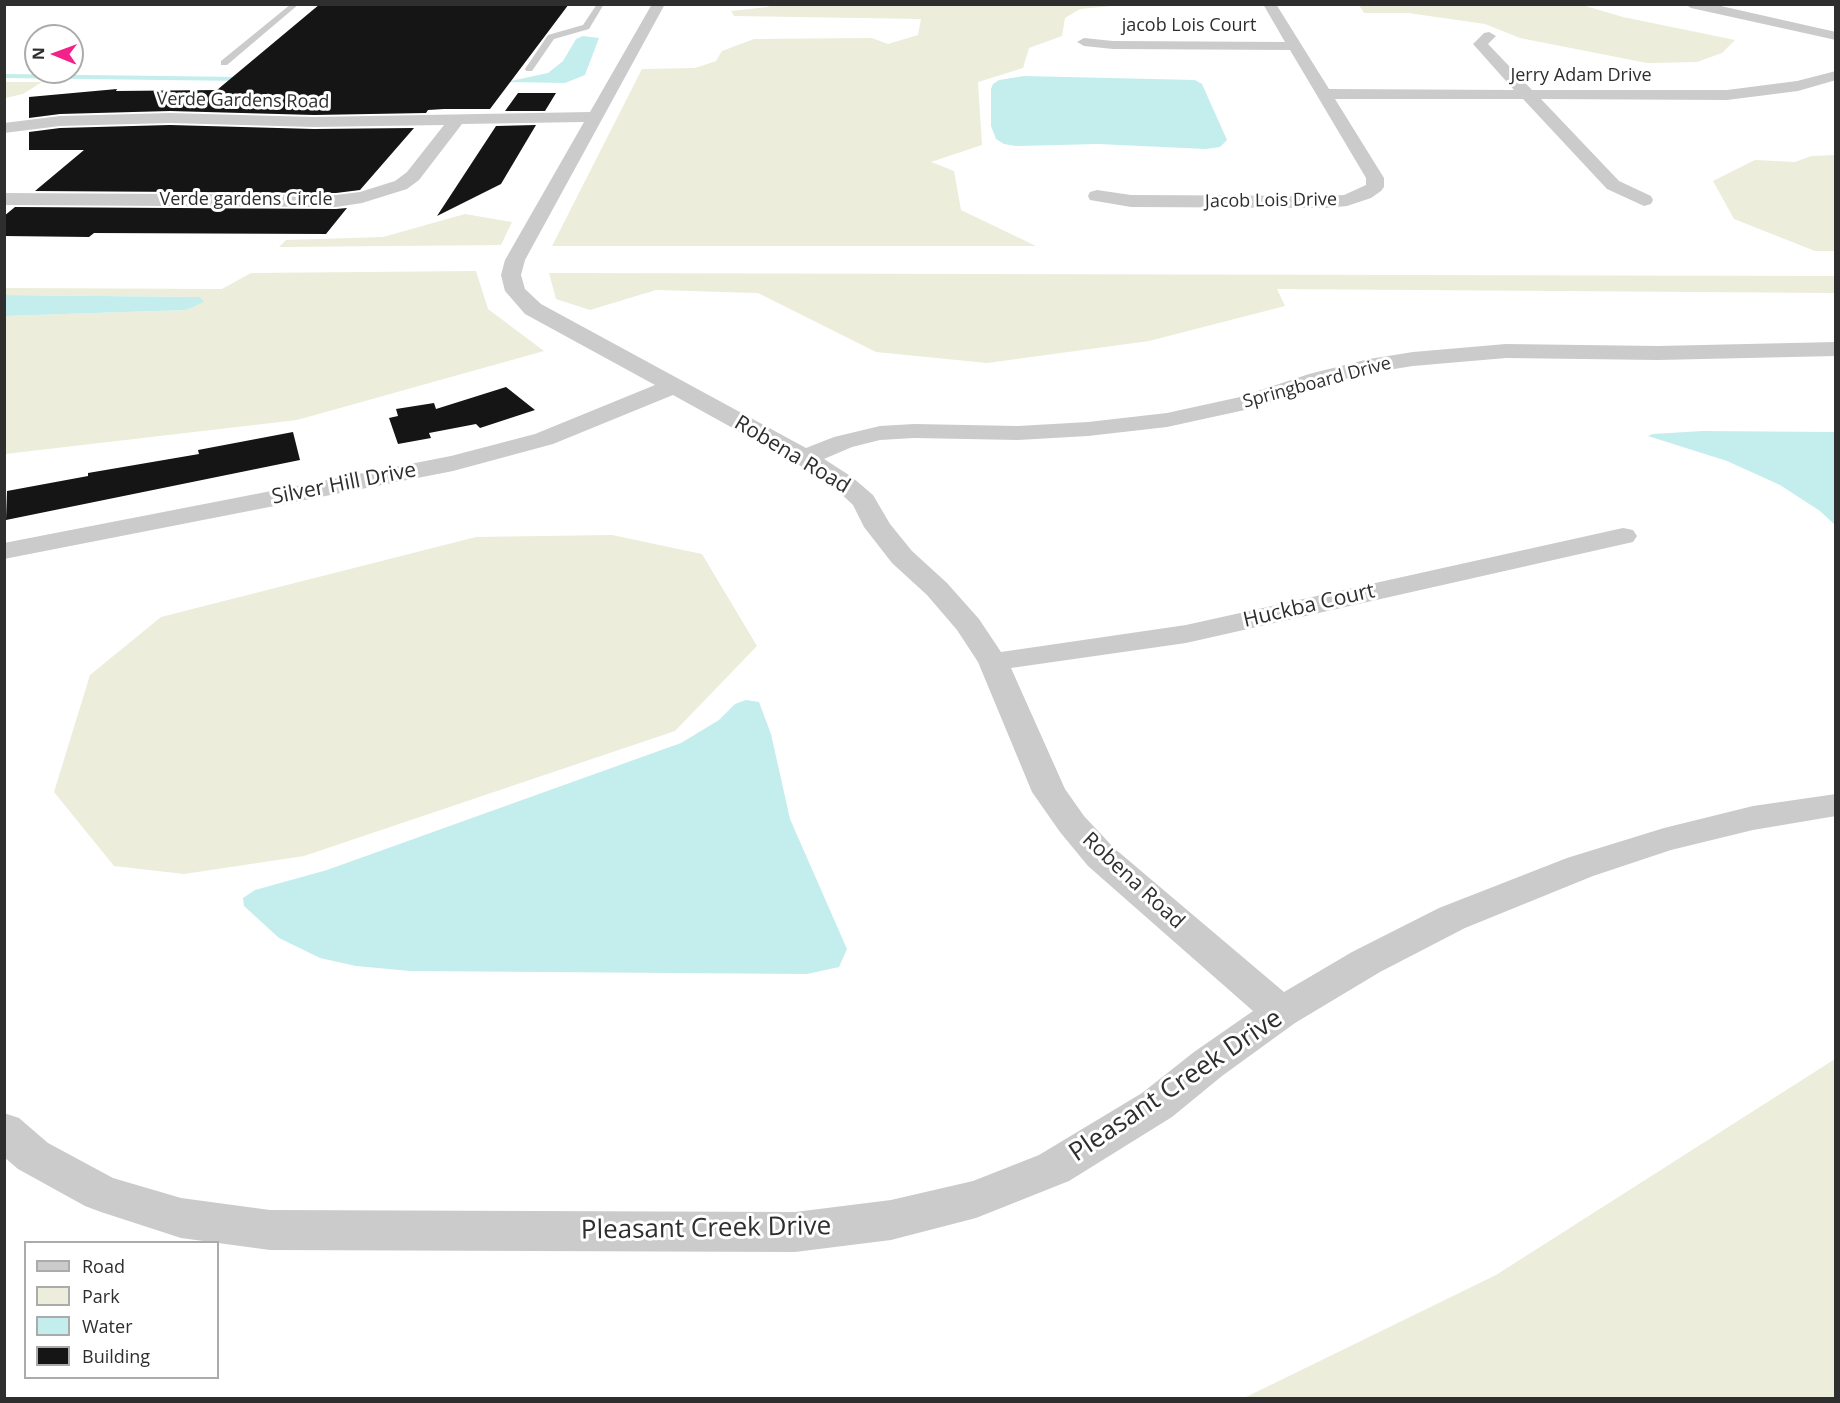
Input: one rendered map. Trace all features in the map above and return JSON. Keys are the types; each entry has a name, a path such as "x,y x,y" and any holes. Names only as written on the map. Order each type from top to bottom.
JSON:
{"street":[{"name":"Robena Road","path":"659,4 515,260 511,275 515,291 533,309 805,458 843,482 864,501 878,527 902,557 937,589 969,625 993,662 1049,792 1072,824 1101,857 1281,1012"},
{"name":"Jacob Lois Drive","path":"1097,196 1131,201 1326,202 1347,200 1375,187 1375,178 1269,4"},
{"path":"1691,4 1836,36"},
{"path":"1489,36 1480,44 1613,185 1644,200"},
{"name":"jacob Lois Court","path":"1084,42 1113,45 1294,46"},
{"name":"Jerry Adam Drive","path":"1324,94 1727,95 1798,86 1836,75"},
{"name":"Verde Gardens Road","path":"4,128 60,121 170,118 314,122 482,120 508,124 592,122"},
{"name":"Verde gardens Circle","path":"4,199 336,201 362,197 401,185 413,176 456,121"},
{"name":"Springboard Drive","path":"805,458 843,442 880,433 914,431 1018,433 1088,429 1167,420 1246,403 1369,366 1413,358 1506,351 1658,353 1836,349"},
{"name":"Silver Hill Drive","path":"4,551 453,463 544,439 674,386"},
{"name":"Huckba Court","path":"993,662 1186,634 1623,536"},
{"name":"Pleasant Creek Drive","path":"4,1131 33,1156 101,1193 181,1218 270,1230 795,1233 891,1220 976,1199 1054,1168 1157,1105 1208,1064 1281,1012 1366,962 1452,918 1580,867 1664,840 1753,818 1836,805"}],"lane":[{"path":"233,65 224,63 296,4"},
{"path":"529,69 552,37 586,27 601,4"}],"green space":[{"path":"771,4 1123,5 1080,9 1065,18 1062,36 1029,48 1023,68 978,82 982,145 931,162 954,171 961,210 1036,246 552,246 642,69 695,68 716,61 722,51 754,39 872,38 888,44 918,35 921,19 734,16 731,11 768,7"},
{"path":"1359,5 1582,5 1623,17 1735,40 1722,53 1697,62 1647,63 1520,38 1485,24 1408,13 1364,13"},
{"path":"5,82 39,84 23,94 5,98"},
{"path":"1835,155 1835,251 1815,251 1734,219 1713,181 1755,160 1795,162 1811,156"},
{"path":"465,214 512,222 501,245 279,247 286,240 383,237"},
{"path":"476,271 488,309 544,351 297,420 5,454 4,316 186,310 203,302 200,297 5,295 5,288 222,289 251,273"},
{"path":"549,273 1835,276 1836,293 1277,289 1285,306 1149,341 987,363 876,352 758,293 656,290 590,310 556,299"},
{"path":"612,535 702,554 757,646 675,731 304,856 184,874 114,866 54,792 90,675 161,617 476,537"},
{"path":"1835,1059 1835,1398 1244,1398 1496,1275"}],"water":[{"path":"583,36 599,38 585,75 565,83 506,82 548,73 563,61 576,39"},
{"path":"1024,76 1195,80 1202,84 1227,140 1220,147 1206,149 1098,144 1016,146 1004,144 996,139 991,126 991,89 993,84 999,80"},
{"path":"5,295 200,297 204,302 186,310 5,316"},
{"path":"1702,431 1835,432 1835,525 1820,511 1780,485 1727,461 1648,436"},
{"path":"746,700 759,702 771,734 790,819 847,949 839,967 807,974 410,971 356,966 320,958 279,938 244,906 243,898 255,890 327,870 681,743 719,720 735,704"}],"building":[{"path":"320,4 569,4 490,109 428,110 426,113 314,115 170,111 60,114 29,118 29,97 117,89 116,91 217,90"},
{"path":"518,93 556,93 545,111 505,111"},
{"path":"170,125 314,129 414,128 360,190 336,193 35,191 84,150 29,150 29,132 60,128"},
{"path":"536,125 501,184 437,216 496,126"},
{"path":"15,207 347,208 326,234 94,233 89,237 4,236 4,216"},
{"path":"506,387 535,410 480,428 476,424 429,433 431,438 398,444 389,418 398,416 396,409 434,403 436,409"},
{"path":"293,432 300,460 6,520 7,491 88,476 88,473 199,454 198,450"}],"waterway":[{"path":"4,76 244,79"}]}
